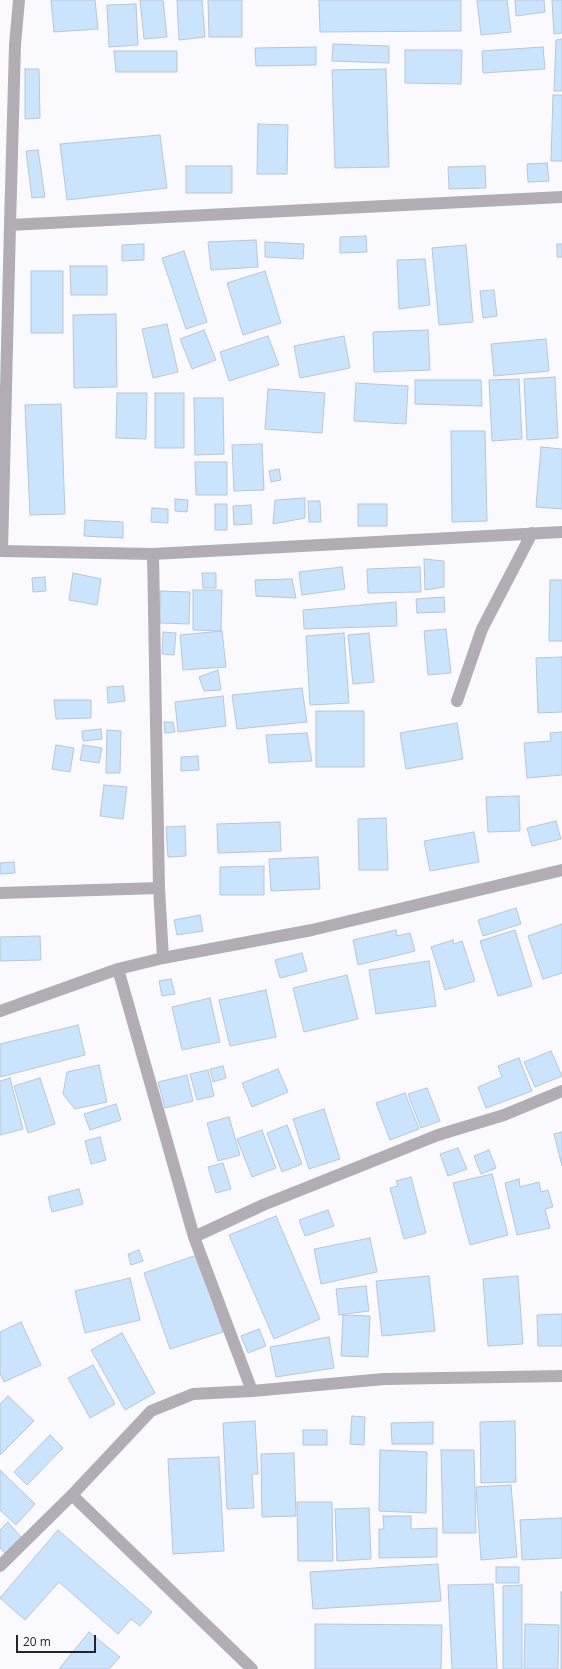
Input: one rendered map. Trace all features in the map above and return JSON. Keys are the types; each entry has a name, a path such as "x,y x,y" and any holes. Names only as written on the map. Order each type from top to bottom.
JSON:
{"street":[{"path":"19,0 15,45 1,551 153,554 562,532"},
{"path":"10,225 562,197"},
{"path":"457,700 482,629 532,533"},
{"path":"153,554 159,888 163,958"},
{"path":"0,1011 118,969 163,958 312,930 562,870"},
{"path":"0,893 159,888"},
{"path":"118,969 194,1237 252,1391"},
{"path":"194,1237 264,1205 438,1135 504,1115 562,1091"},
{"path":"0,1566 72,1495 151,1411 193,1394 252,1391 384,1379 562,1376"},
{"path":"72,1495 252,1669"}],"building":[{"path":"51,0 95,0 98,29 54,32"},
{"path":"140,0 163,0 167,37 144,39"},
{"path":"177,0 202,0 205,37 179,40"},
{"path":"208,0 242,0 242,37 209,37"},
{"path":"319,0 461,0 461,31 320,32"},
{"path":"477,0 507,0 511,32 481,35"},
{"path":"515,0 544,0 545,12 516,16"},
{"path":"552,0 562,0 562,33 554,34"},
{"path":"136,4 138,45 109,47 107,5"},
{"path":"562,39 562,91 554,91 556,40"},
{"path":"333,44 389,46 389,63 332,61"},
{"path":"316,47 316,65 256,66 255,48"},
{"path":"543,47 545,69 483,73 482,51"},
{"path":"405,50 462,50 461,84 405,83"},
{"path":"114,51 177,51 177,72 116,72"},
{"path":"25,69 39,69 40,118 25,119"},
{"path":"386,69 389,167 335,168 332,70"},
{"path":"553,95 562,95 562,161 551,161"},
{"path":"258,124 288,125 287,174 257,174"},
{"path":"160,135 167,188 67,200 60,144"},
{"path":"38,150 45,197 32,198 26,151"},
{"path":"547,163 549,181 528,182 527,164"},
{"path":"186,166 232,166 232,193 186,193"},
{"path":"485,166 486,188 449,189 448,167"},
{"path":"366,236 367,252 340,253 340,237"},
{"path":"256,240 258,267 211,270 208,242"},
{"path":"265,242 304,244 303,259 265,257"},
{"path":"144,244 144,260 122,261 122,245"},
{"path":"557,244 562,244 562,257 557,257"},
{"path":"466,245 473,322 439,325 432,248"},
{"path":"184,251 207,322 186,329 162,258"},
{"path":"425,259 430,305 399,309 397,260"},
{"path":"70,266 107,266 107,295 71,295"},
{"path":"31,271 63,271 63,333 31,333"},
{"path":"265,271 281,323 243,335 227,283"},
{"path":"494,290 497,316 483,318 480,291"},
{"path":"116,314 117,387 74,388 73,315"},
{"path":"167,324 178,372 153,378 142,329"},
{"path":"204,330 216,360 192,369 180,339"},
{"path":"428,330 430,370 374,372 373,332"},
{"path":"268,336 279,365 229,381 220,352"},
{"path":"344,336 350,368 300,378 294,346"},
{"path":"546,339 549,371 494,376 491,344"},
{"path":"555,377 558,438 527,440 524,379"},
{"path":"519,379 522,439 492,441 489,380"},
{"path":"415,380 481,380 482,406 415,404"},
{"path":"356,383 408,386 406,424 354,421"},
{"path":"268,389 325,393 322,433 265,429"},
{"path":"117,393 147,393 146,439 116,438"},
{"path":"155,393 184,393 184,448 155,448"},
{"path":"194,398 223,398 224,454 195,455"},
{"path":"61,404 65,514 30,515 25,405"},
{"path":"451,431 485,431 487,521 452,522"},
{"path":"262,444 264,490 234,491 232,445"},
{"path":"541,447 562,449 562,509 536,507"},
{"path":"195,462 227,462 227,495 196,495"},
{"path":"279,469 281,480 271,482 269,471"},
{"path":"305,498 305,518 273,524 275,500"},
{"path":"175,499 188,500 187,512 175,511"},
{"path":"308,501 320,501 321,522 309,522"},
{"path":"215,504 227,504 227,530 215,530"},
{"path":"358,504 387,504 387,526 358,526"},
{"path":"251,505 252,524 234,525 233,506"},
{"path":"152,508 168,509 168,523 151,522"},
{"path":"85,520 123,522 123,538 84,536"},
{"path":"424,559 444,561 444,587 425,590"},
{"path":"342,567 345,589 302,595 299,572"},
{"path":"420,567 421,592 368,593 367,569"},
{"path":"73,573 101,579 97,605 69,600"},
{"path":"202,573 216,573 216,588 203,588"},
{"path":"45,577 46,591 33,592 32,578"},
{"path":"292,579 296,598 256,596 255,580"},
{"path":"550,580 562,580 562,641 549,641"},
{"path":"193,590 222,590 221,631 193,630"},
{"path":"160,591 190,592 189,624 160,623"},
{"path":"444,597 445,612 417,613 416,599"},
{"path":"396,602 397,626 304,629 303,610"},
{"path":"446,629 451,673 428,675 424,631"},
{"path":"222,631 226,667 183,670 180,635"},
{"path":"163,632 176,633 174,655 162,654"},
{"path":"344,633 349,703 310,705 306,636"},
{"path":"369,633 374,682 353,684 348,635"},
{"path":"562,657 562,712 538,713 536,658"},
{"path":"218,670 221,690 204,691 199,677"},
{"path":"123,686 125,701 108,703 107,687"},
{"path":"302,688 307,722 237,729 232,695"},
{"path":"223,696 226,726 178,732 175,702"},
{"path":"54,700 91,700 91,718 56,719"},
{"path":"316,711 364,711 364,767 316,767"},
{"path":"164,722 173,722 175,732 165,733"},
{"path":"457,723 463,759 406,769 400,733"},
{"path":"101,729 102,739 83,741 82,731"},
{"path":"107,730 121,731 120,773 106,773"},
{"path":"562,732 562,775 527,778 524,743 551,741 550,733"},
{"path":"307,733 312,761 269,763 266,735"},
{"path":"56,745 74,748 70,772 52,769"},
{"path":"83,745 102,748 99,763 80,760"},
{"path":"198,756 199,770 181,771 181,757"},
{"path":"104,785 127,787 123,819 100,816"},
{"path":"519,796 520,831 488,832 486,797"},
{"path":"386,818 388,870 359,870 358,819"},
{"path":"556,821 561,839 532,846 527,828"},
{"path":"280,822 281,851 218,853 217,824"},
{"path":"185,826 186,856 168,857 166,827"},
{"path":"474,832 479,862 430,871 424,841"},
{"path":"318,857 320,889 271,891 269,859"},
{"path":"14,862 15,873 0,874 0,863"},
{"path":"264,866 264,895 220,895 220,867"},
{"path":"516,908 521,924 483,936 478,920"},
{"path":"200,915 203,931 177,935 174,920"},
{"path":"562,924 562,973 543,979 528,936"},
{"path":"396,930 397,936 410,933 415,951 358,965 353,940"},
{"path":"515,930 532,986 498,996 480,941"},
{"path":"40,936 41,960 0,961 0,937"},
{"path":"453,940 454,944 462,941 475,981 445,990 431,947"},
{"path":"302,953 307,971 280,978 275,960"},
{"path":"429,961 436,1006 376,1014 369,970"},
{"path":"347,975 358,1019 304,1032 293,988"},
{"path":"171,979 175,994 162,996 159,981"},
{"path":"266,990 276,1037 230,1046 219,1000"},
{"path":"210,998 220,1042 182,1050 172,1007"},
{"path":"78,1025 85,1055 0,1077 0,1044"},
{"path":"551,1051 562,1076 535,1087 524,1062"},
{"path":"519,1058 532,1091 486,1108 478,1087 502,1077 498,1066"},
{"path":"99,1065 107,1102 75,1109 63,1094 67,1072"},
{"path":"223,1066 226,1078 213,1082 210,1069"},
{"path":"278,1069 288,1092 252,1107 242,1083"},
{"path":"208,1070 214,1096 197,1100 190,1074"},
{"path":"187,1075 193,1101 165,1108 158,1082"},
{"path":"10,1078 23,1129 0,1135 0,1081"},
{"path":"40,1078 55,1124 28,1133 14,1086"},
{"path":"427,1088 440,1121 421,1128 408,1094"},
{"path":"405,1093 419,1129 390,1140 376,1103"},
{"path":"116,1104 121,1120 90,1130 84,1114"},
{"path":"324,1109 340,1159 309,1169 293,1119"},
{"path":"229,1117 240,1155 218,1161 207,1123"},
{"path":"287,1125 302,1164 282,1172 267,1133"},
{"path":"262,1130 276,1168 252,1177 237,1139"},
{"path":"562,1132 562,1166 554,1134"},
{"path":"100,1137 106,1160 91,1164 85,1141"},
{"path":"458,1148 467,1169 448,1176 440,1154"},
{"path":"489,1150 496,1168 481,1174 474,1156"},
{"path":"223,1163 231,1189 216,1193 208,1167"},
{"path":"492,1174 508,1235 470,1245 453,1183"},
{"path":"411,1177 426,1233 404,1239 390,1188 398,1186 396,1181"},
{"path":"519,1179 520,1187 539,1182 541,1192 548,1190 553,1207 545,1209 550,1228 517,1235 505,1183"},
{"path":"79,1189 83,1204 52,1212 48,1197"},
{"path":"328,1210 334,1226 305,1236 299,1220"},
{"path":"276,1216 320,1319 274,1339 229,1235"},
{"path":"370,1238 377,1272 321,1284 314,1249"},
{"path":"139,1250 143,1261 131,1265 128,1254"},
{"path":"197,1255 223,1332 170,1349 144,1273"},
{"path":"429,1276 435,1331 382,1336 376,1281"},
{"path":"518,1276 523,1344 488,1346 483,1279"},
{"path":"130,1278 140,1320 85,1333 75,1291"},
{"path":"366,1286 369,1311 339,1315 336,1289"},
{"path":"562,1314 562,1346 538,1346 537,1315"},
{"path":"343,1315 370,1316 368,1357 341,1356"},
{"path":"21,1322 41,1365 4,1382 0,1374 0,1332"},
{"path":"259,1329 266,1346 248,1353 241,1336"},
{"path":"122,1333 155,1393 125,1410 91,1350"},
{"path":"329,1337 334,1368 276,1377 270,1347"},
{"path":"93,1365 115,1404 90,1418 68,1378"},
{"path":"8,1396 34,1421 0,1455 0,1404"},
{"path":"352,1416 365,1417 364,1445 350,1444"},
{"path":"255,1421 258,1474 252,1474 254,1508 227,1509 223,1423"},
{"path":"515,1421 516,1482 481,1483 480,1422"},
{"path":"433,1422 433,1444 392,1444 391,1423"},
{"path":"303,1430 327,1430 327,1445 303,1445"},
{"path":"50,1435 63,1448 27,1485 14,1472"},
{"path":"380,1450 427,1452 426,1513 379,1511"},
{"path":"441,1450 474,1450 476,1533 443,1533"},
{"path":"294,1453 296,1516 262,1517 261,1454"},
{"path":"219,1457 224,1551 173,1554 168,1459"},
{"path":"0,1470 35,1504 16,1525 0,1510"},
{"path":"511,1485 517,1557 481,1560 476,1487"},
{"path":"297,1502 332,1502 333,1561 298,1561"},
{"path":"369,1508 371,1559 337,1561 335,1509"},
{"path":"383,1516 411,1516 411,1529 437,1528 437,1557 379,1558 379,1529 384,1529"},
{"path":"562,1518 562,1558 522,1560 520,1520"},
{"path":"8,1522 21,1537 5,1553 0,1548 0,1530"},
{"path":"58,1530 152,1612 140,1626 131,1619 118,1634 59,1582 25,1620 0,1598"},
{"path":"438,1564 441,1601 313,1609 310,1572"},
{"path":"496,1567 519,1567 519,1583 496,1583"},
{"path":"493,1584 497,1669 452,1669 448,1585"},
{"path":"522,1585 522,1669 503,1669 503,1586"},
{"path":"562,1592 562,1669 561,1669"},
{"path":"315,1624 442,1625 441,1669 315,1669"},
{"path":"525,1624 559,1625 558,1669 524,1669"},
{"path":"89,1632 120,1657 109,1669 59,1669"}]}
